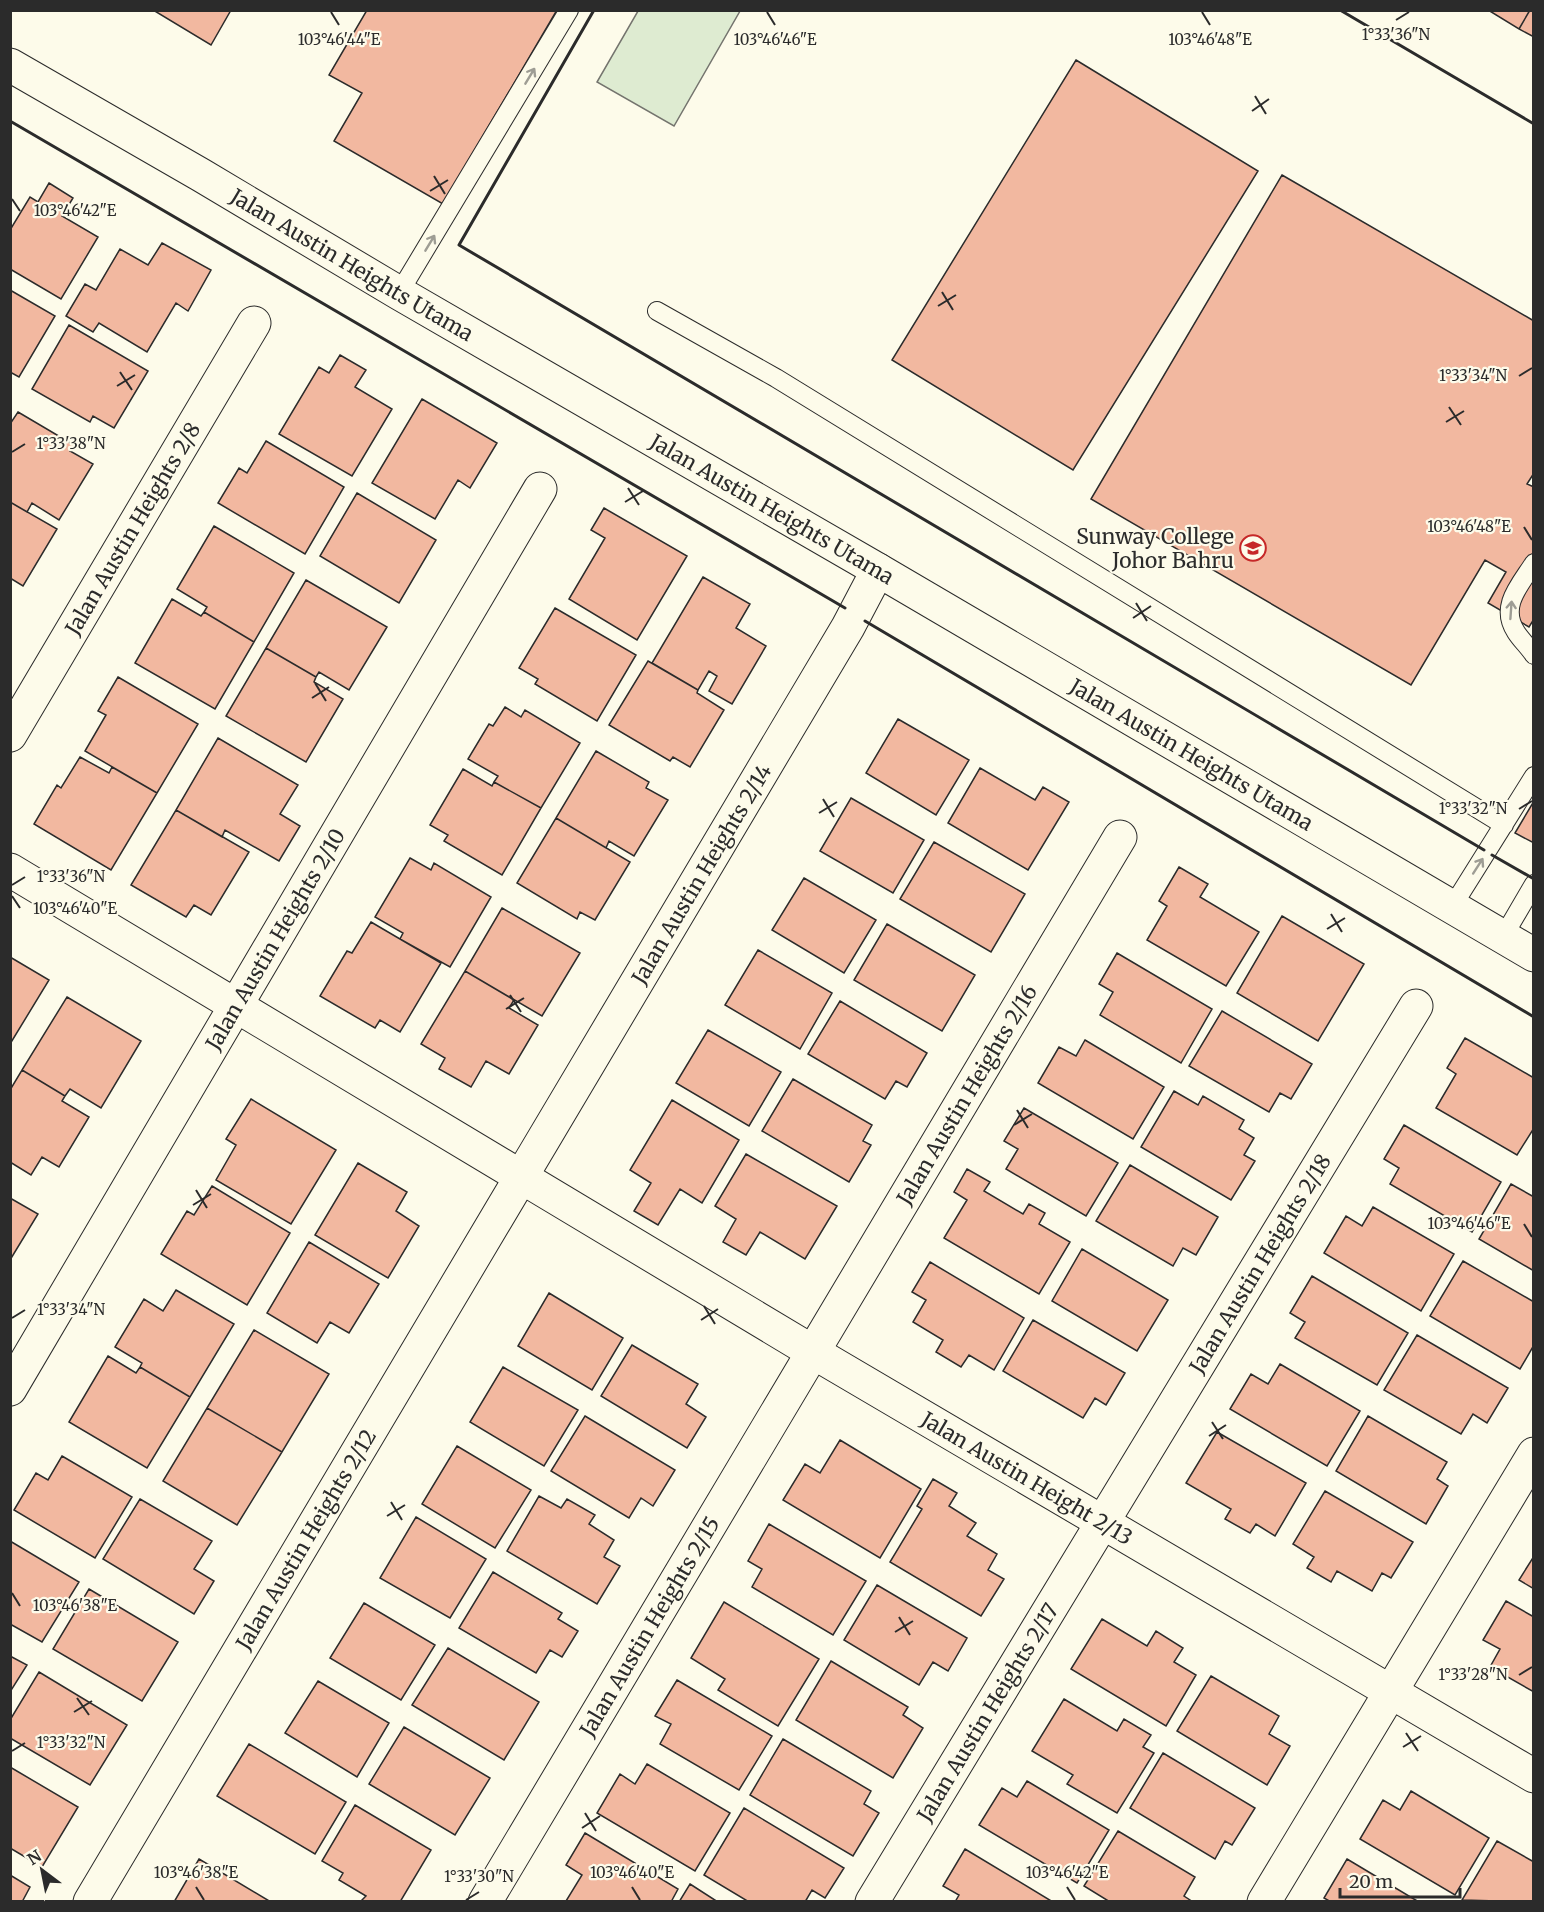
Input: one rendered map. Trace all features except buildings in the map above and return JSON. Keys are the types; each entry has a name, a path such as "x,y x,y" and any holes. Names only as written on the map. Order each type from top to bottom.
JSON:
{"street":[{"name":"Jalan Austin Heights Utama","path":"10,65 201,174 399,293 878,570 1533,955"},
{"name":"Jalan Austin Heights 2/8","path":"10,735 254,323"},
{"name":"Jalan Austin Heights 2/10","path":"10,1389 540,489"},
{"name":"Jalan Austin Heights 2/14","path":"522,1177 848,627 878,570"},
{"name":"Jalan Austin Heights 2/16","path":"813,1352 1120,837"},
{"name":"Jalan Austin Height 2/13","path":"10,870 813,1352 1533,1776"},
{"name":"Jalan Austin Heights 2/18","path":"1102,1521 1416,1006"},
{"name":"Jalan Austin Heights 2/12","path":"90,1902 522,1177"},
{"name":"Jalan Austin Heights 2/15","path":"485,1902 813,1352"},
{"path":"1264,1902 1533,1455"},
{"name":"Jalan Austin Heights 2/17","path":"872,1902 1102,1521"}],"lane":[{"path":"399,293 569,10"},
{"path":"657,311 786,384 1504,825"},
{"path":"1533,563 1510,601 1508,613 1515,631 1533,654"},
{"path":"1452,907 1533,776"},
{"path":"1503,937 1533,884"}],"green space":[{"path":"638,11 740,11 674,126 597,82"}],"wall":[{"path":"594,10 459,245 1484,850"},
{"path":"1340,10 1534,124"},
{"path":"10,121 845,608"},
{"path":"865,621 1534,1017"},
{"path":"1492,855 1534,879"}],"place":[{"name":"Sunway College Johor Bahru","path":"1253,548"}]}
